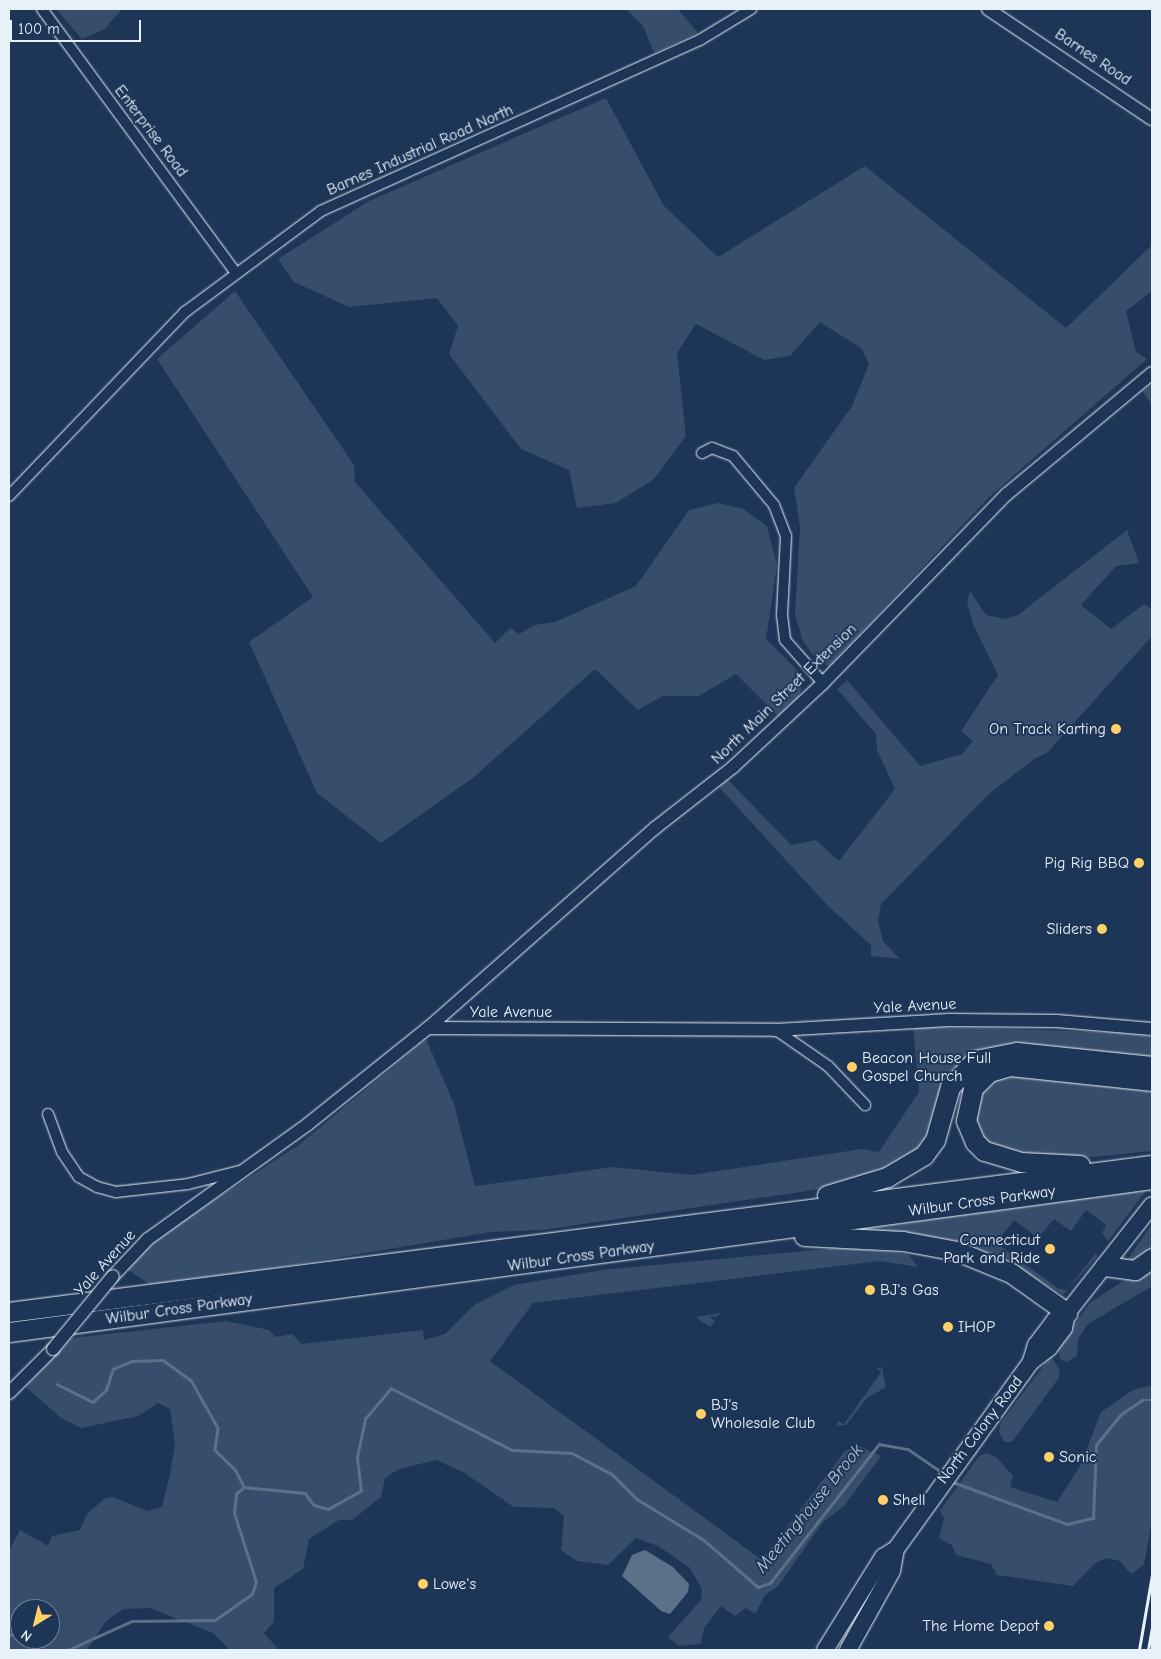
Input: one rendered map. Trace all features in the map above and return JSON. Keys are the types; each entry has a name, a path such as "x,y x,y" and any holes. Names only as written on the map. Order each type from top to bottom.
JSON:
{"highway":[{"path":"651,1227 829,1195 904,1170 930,1148 957,1077 988,1055 1017,1052 1152,1066"},
{"path":"1150,1170 1006,1160 975,1142 965,1110 980,1080 1010,1066 1152,1081"},
{"name":"Wilbur Cross Parkway","path":"9,1312 651,1227 1150,1170"},
{"name":"Wilbur Cross Parkway","path":"9,1332 653,1246 1150,1170"},
{"path":"653,1246 826,1236 923,1243 992,1264 1067,1313"},
{"path":"1105,1266 1135,1270 1152,1258"}],"main road":[{"name":"North Colony Road","path":"848,1650 892,1571 896,1549 943,1479 1031,1362 1041,1338 1067,1313 1152,1205"},
{"name":"North Colony Road","path":"825,1650 883,1557 896,1549"}],"street":[{"name":"Enterprise Road","path":"42,9 235,272"},
{"name":"Barnes Industrial Road North","path":"9,496 130,366 185,312 235,272 353,194 700,40 751,9"},
{"name":"Barnes Road","path":"988,9 1152,119"},
{"name":"North Main Street Extension","path":"428,1028 654,828 733,767 823,683 1007,494 1152,372"},
{"path":"702,453 712,448 734,456 774,505 786,536 782,615 785,640 823,683"},
{"name":"Yale Avenue","path":"9,1393 53,1349 113,1276 148,1239 249,1168 428,1028 776,1030 949,1020 1058,1021 1152,1029"},
{"path":"776,1030 828,1066 864,1105"},
{"path":"48,1114 62,1152 79,1177 97,1187 116,1192 188,1184 249,1168"}],"shaded area":[{"path":"56,9 122,9 105,29 82,39"},
{"path":"626,9 678,9 698,33 654,53 643,26"},
{"path":"606,98 664,206 718,257 865,166 1066,328 1152,245 1152,291 1126,311 1136,352 1147,359 989,497 829,667 815,658 803,641 795,615 800,527 794,488 852,406 869,364 862,349 820,322 790,356 764,360 696,324 677,353 686,436 654,479 616,503 577,508 569,470 521,449 449,354 458,326 437,298 349,307 294,282 278,259 369,201"},
{"path":"235,291 354,465 355,482 495,643 510,628 519,634 535,625 555,622 636,586 689,510 718,503 743,509 767,526 777,565 766,639 804,677 799,697 778,716 736,674 699,696 663,696 638,710 595,669 474,777 381,843 317,793 249,642 313,597 157,359"},
{"path":"1152,383 1152,405 1142,391"},
{"path":"1127,530 1139,563 1116,566 1081,605 1111,629 1144,604 1152,609 1152,636 1047,753 1034,759 990,793 881,904 878,921 883,941 900,959 871,956 871,945 827,905 719,787 727,779 791,845 816,840 839,861 895,789 877,750 876,734 837,689 847,680 920,766 962,754 973,741 961,731 998,675 973,624 967,603 970,591 986,615 1005,619 1018,615"},
{"path":"913,1026 1131,1033 1152,1037 1152,1063 970,1060 920,1150 899,1163 834,1187 543,1230 491,1232 155,1288 127,1269 153,1240 300,1144 426,1039 454,1104 475,1186 613,1167 691,1175 862,1149 879,1152 919,1092"},
{"path":"1005,1073 1152,1088 1152,1151 1093,1157 1020,1156 978,1138 973,1098 981,1084"},
{"path":"1149,1187 1108,1241 1102,1233 1106,1225 1086,1210 1071,1231 1054,1219 1038,1238 1014,1220 996,1243 1059,1289 1067,1290 1096,1253 1097,1257 1063,1295 1006,1259 966,1244 856,1230"},
{"path":"1152,1224 1152,1250 1140,1260 1125,1263"},
{"path":"848,1247 908,1254 918,1267 880,1261 533,1303 490,1361 762,1560 845,1451 859,1446 881,1456 844,1506 823,1522 778,1586 765,1595 755,1614 746,1608 735,1616 721,1606 704,1628 701,1644 679,1646 668,1637 701,1600 702,1589 689,1567 658,1546 636,1538 608,1565 577,1561 561,1550 564,1516 554,1508 514,1507 463,1472 436,1460 399,1469 385,1478 381,1497 352,1520 339,1520 309,1539 303,1569 274,1588 274,1622 264,1633 279,1650 230,1650 213,1633 150,1608 123,1609 106,1621 87,1650 9,1650 9,1551 20,1530 48,1546 52,1536 80,1530 87,1514 104,1499 113,1497 147,1511 162,1507 170,1474 175,1445 170,1409 158,1403 138,1416 81,1428 61,1418 26,1387 71,1338 226,1321 269,1330 275,1337 292,1334 302,1344 423,1330 424,1340 445,1334 474,1305 514,1285 602,1270"},
{"path":"1152,1262 1152,1286 1088,1324 1078,1339 1077,1356 1067,1362 1060,1359 1058,1345 1091,1302"},
{"path":"720,1313 717,1317 709,1316 715,1321 710,1327 695,1317"},
{"path":"1051,1356 1060,1371 1058,1379 1012,1442 1004,1442 999,1431 1001,1422"},
{"path":"882,1367 886,1387 867,1398 846,1425 837,1426 838,1421 844,1424 881,1372 876,1368"},
{"path":"1152,1385 1152,1519 1144,1565 1131,1574 1120,1561 1106,1558 1094,1564 1073,1586 997,1575 991,1564 956,1555 952,1545 939,1538 944,1518 940,1511 979,1456 987,1453 997,1458 1013,1476 1010,1487 1057,1502 1080,1466 1101,1412 1133,1390"},
{"path":"645,1550 673,1567 689,1584 688,1592 670,1614 661,1611 622,1576 632,1555"}],"waterway":[{"path":"57,1384 93,1402 106,1390 113,1369 132,1361 163,1360 191,1380 218,1428 215,1450 235,1469 244,1487"},
{"name":"Meetinghouse Brook","path":"68,1650 132,1621 215,1620 252,1594 256,1582 234,1513 236,1494 244,1487 305,1493 314,1505 328,1509 361,1491 357,1457 365,1419 391,1388 512,1450 572,1453 612,1474 637,1499 704,1540 758,1587 770,1583 879,1444 908,1449 943,1473"},
{"name":"Meetinghouse Brook","path":"953,1482 1067,1524 1093,1518 1096,1445 1120,1415 1142,1400 1152,1400"}],"railway":[{"path":"1139,1650 1152,1575"},
{"path":"1148,1650 1152,1628"}],"place":[{"name":"On Track Karting","path":"1116,729"},
{"name":"Pig Rig BBQ","path":"1139,863"},
{"name":"Sliders","path":"1102,929"},
{"name":"Beacon House Full Gospel Church","path":"852,1067"},
{"name":"Connecticut Park and Ride","path":"1050,1249"},
{"name":"BJ's Gas","path":"870,1290"},
{"name":"IHOP","path":"948,1327"},
{"name":"BJ's Wholesale Club","path":"701,1414"},
{"name":"Sonic","path":"1049,1457"},
{"name":"Shell","path":"883,1500"},
{"name":"Lowe's","path":"423,1584"},
{"name":"The Home Depot","path":"1049,1626"}]}
